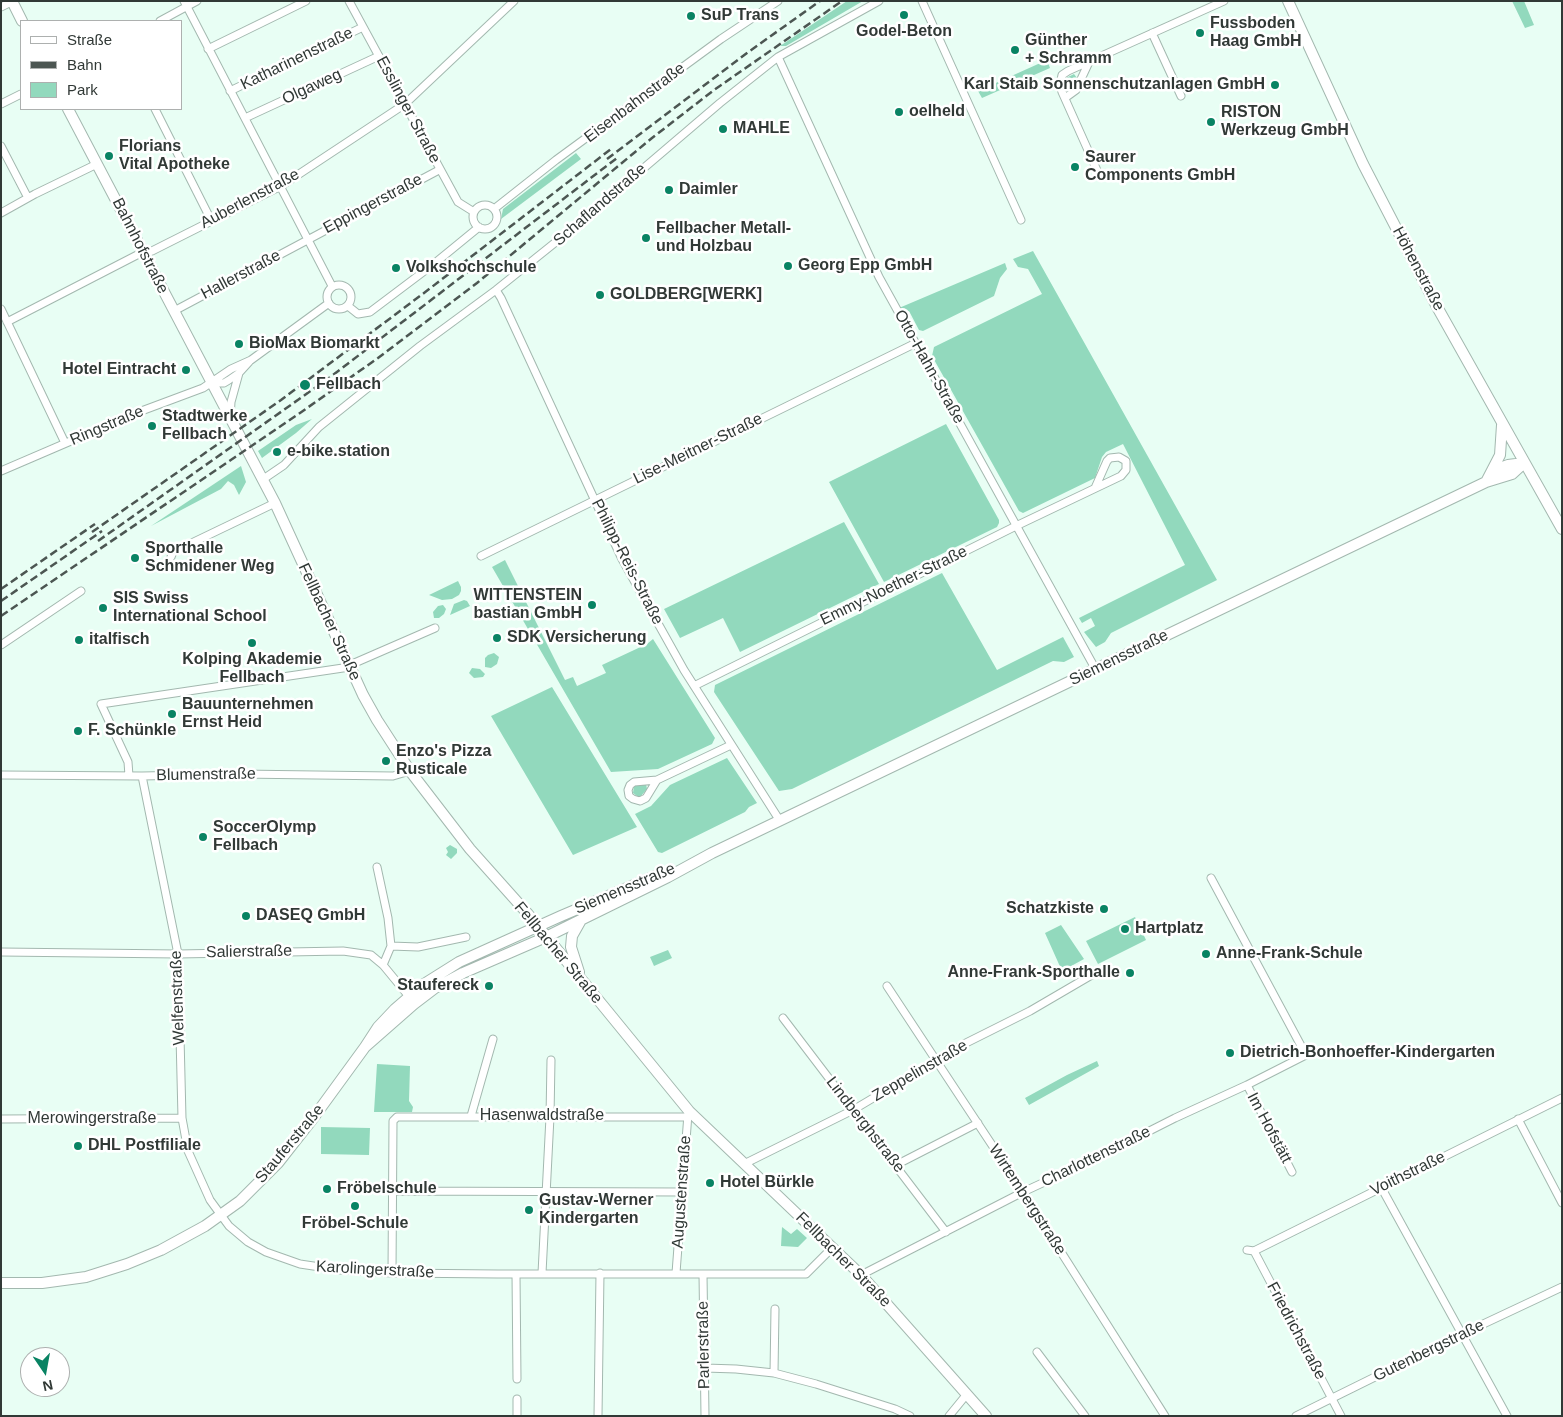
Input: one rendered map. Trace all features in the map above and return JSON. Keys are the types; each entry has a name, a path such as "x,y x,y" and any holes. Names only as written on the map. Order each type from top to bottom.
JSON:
{"main road":[{"path":"12,1 22,20"},
{"name":"Höhenstraße","path":"1288,1 1364,164 1436,305 1562,529"},
{"name":"Bahnhofstraße","path":"69,110 213,383"},
{"name":"Fellbacher Straße","path":"213,383 275,504 349,666 376,720 410,771 485,867 538,926 688,1114 744,1164 861,1275 986,1416"},
{"path":"1486,482 1500,455 1502,424"},
{"path":"1492,472 1508,465 1524,463"},
{"name":"Siemensstraße","path":"538,926 712,853 1486,482 1512,474 1524,463"},
{"name":"Siemensstraße","path":"546,937 668,877 712,853"},
{"path":"581,920 572,936 571,947 582,980"},
{"name":"Stauferstraße","path":"1,1283 42,1283 64,1280 128,1264 184,1238 220,1215 240,1200 278,1163 365,1047 412,1000 424,984 460,962 538,926"},
{"name":"Stauferstraße","path":"412,1000 463,973 546,937"}],"street":[{"path":"1,7 12,1"},
{"path":"162,20 186,4 197,1"},
{"path":"208,49 306,1"},
{"name":"Esslinger Straße","path":"349,1 439,170 458,202 474,212"},
{"name":"Auberlenstraße","path":"7,322 137,255 152,251 281,186 405,104 514,1"},
{"name":"Eisenbahnstraße","path":"474,212 484,205 494,209 556,160 713,45 778,1"},
{"name":"Schaflandstraße","path":"262,480 274,474 284,465 319,426 577,225 720,102 778,57 879,1"},
{"path":"922,1 1021,220"},
{"path":"1100,177 1060,85 1062,75 1224,1"},
{"path":"186,4 332,286"},
{"name":"Katharinenstraße","path":"230,91 363,27"},
{"path":"1152,33 1181,96"},
{"name":"Olgaweg","path":"244,118 379,56"},
{"name":"Otto-Hahn-Straße","path":"778,57 879,277 1096,670"},
{"path":"1065,98 1080,85 1089,62"},
{"path":"1,104 20,94"},
{"path":"156,110 211,220"},
{"path":"1,146 28,198"},
{"path":"1,213 97,164"},
{"name":"Eppingerstraße","path":"308,240 439,170"},
{"path":"348,306 358,314 370,312 480,228 490,228 496,223 497,215 494,209"},
{"path":"474,212 473,219 480,228"},
{"name":"Hallerstraße","path":"174,311 308,240"},
{"path":"342,284 349,288 352,296 348,306 339,309 329,303 327,294 332,286 342,284"},
{"name":"Philipp-Reis-Straße","path":"496,290 622,559 694,686 780,821"},
{"path":"213,383 226,373 251,360 329,303"},
{"path":"1,309 65,444"},
{"name":"Lise-Meitner-Straße","path":"481,556 916,343"},
{"path":"213,383 224,382 240,373 251,360"},
{"path":"230,418 231,402 240,373"},
{"name":"Ringstraße","path":"1,471 213,383"},
{"name":"Emmy-Noether-Straße","path":"694,686 1121,476 1126,470 1126,461 1119,457 1110,458 1095,488"},
{"path":"171,557 173,552 275,504"},
{"path":"1,645 81,591"},
{"path":"129,776 128,762 101,704 349,666 435,628"},
{"path":"657,780 731,745"},
{"name":"Blumenstraße","path":"1,774 393,776 410,771"},
{"name":"Welfenstraße","path":"142,776 178,954 182,1118 188,1151 210,1200 220,1215"},
{"path":"377,867 388,918 391,946 383,965"},
{"name":"Charlottenstraße","path":"861,1275 1023,1192 1126,1144 1175,1118 1306,1055 1211,878"},
{"path":"391,946 418,946 466,937"},
{"name":"Salierstraße","path":"1,952 178,954 342,950 371,955 383,965 412,1000"},
{"name":"Zeppelinstraße","path":"744,1164 853,1110 964,1044 1037,1007 1095,973"},
{"name":"Wirtembergstraße","path":"888,986 936,1062 1023,1192 1165,1416"},
{"name":"Lindberghstraße","path":"783,1018 946,1232"},
{"path":"471,1116 492,1039"},
{"path":"542,1273 551,1060"},
{"name":"Im Hofstätt","path":"1246,1085 1292,1172"},
{"name":"Voithstraße","path":"1251,1251 1562,1098"},
{"name":"Hasenwaldstraße","path":"393,1191 393,1121 397,1117 550,1117 688,1114"},
{"name":"Augustenstraße","path":"676,1273 688,1114"},
{"name":"Merowingerstraße","path":"1,1119 182,1118"},
{"path":"1518,1119 1562,1203"},
{"path":"896,1165 978,1123"},
{"path":"1381,1187 1507,1416"},
{"path":"392,1273 393,1191 682,1192"},
{"name":"Karolingerstraße","path":"220,1215 231,1229 248,1242 280,1257 316,1267 392,1273 806,1274 832,1248"},
{"name":"Friedrichstraße","path":"1251,1251 1341,1416"},
{"path":"598,1416 600,1273"},
{"path":"516,1274 517,1378"},
{"name":"Parlerstraße","path":"702,1274 705,1416"},
{"name":"Gutenbergstraße","path":"1296,1416 1562,1287"},
{"path":"774,1373 775,1309"},
{"path":"1036,1352 1085,1416"},
{"path":"704,1368 736,1368 774,1373 824,1386 895,1409 910,1416"},
{"path":"949,1416 967,1394"},
{"path":"517,1399 517,1416"}],"green space":[{"path":"847,1 863,1 786,46 780,46"},
{"path":"1512,1 1524,1 1534,25 1525,28"},
{"path":"1047,60 1050,68 982,98 978,91"},
{"path":"1074,74 1077,78 1073,87 1065,88 1064,79"},
{"path":"576,153 581,159 501,219 503,209"},
{"path":"1033,251 1217,580 1111,633 1105,642 1096,647 1084,632 1095,626 1091,618 1082,623 1079,618 1185,565 1123,444 1106,452 1102,457 1095,478 1023,513 1019,511 932,356 934,347 1042,294 1028,269 1018,267 1013,259"},
{"path":"1005,263 1007,269 1000,278 994,296 923,331 919,330 909,311 902,314 899,308"},
{"path":"312,419 262,458 258,451 296,425"},
{"path":"946,424 999,523 997,527 884,582 829,482"},
{"path":"241,466 246,482 239,495 234,485 228,481 221,489 151,526"},
{"path":"844,522 879,584 740,652 723,618 680,638 664,609"},
{"path":"505,560 565,680 573,677 577,686 606,673 602,665 647,644 653,639 715,738 712,744 658,769 611,772 492,567"},
{"path":"942,573 997,670 1063,637 1074,657 1064,662 1053,661 792,789 779,791 714,692 715,685"},
{"path":"458,581 461,591 459,595 452,599 442,600 429,595"},
{"path":"464,600 470,606 450,615 454,604"},
{"path":"443,605 446,609 444,614 439,618 434,618 433,612 438,606"},
{"path":"494,653 499,657 497,664 491,668 485,667 485,658"},
{"path":"472,668 480,669 485,674 483,677 474,678 469,673"},
{"path":"552,687 637,827 573,855 491,716"},
{"path":"727,758 757,803 749,807 745,812 662,853 658,852 635,814 651,806 670,785"},
{"path":"646,784 647,789 641,796 633,793 634,786"},
{"path":"450,845 457,849 457,853 451,859 446,855 448,852 446,848"},
{"name":"Hartplatz","path":"1135,917 1146,940 1098,964 1086,941"},
{"path":"1061,925 1084,959 1062,971 1045,933"},
{"path":"668,950 672,958 654,966 650,957"},
{"path":"1097,1061 1099,1066 1029,1105 1025,1098"},
{"path":"377,1064 410,1066 409,1101 413,1107 412,1112 374,1112"},
{"path":"321,1127 370,1128 369,1155 321,1154"},
{"path":"782,1227 791,1234 797,1229 807,1238 798,1247 781,1246"}],"railway":[{"path":"607,159 747,53 820,1"},
{"path":"1,616 378,358 477,283 652,138 714,90 842,1"},
{"path":"92,532 281,400 611,149"},
{"path":"98,541 329,378 617,158"},
{"path":"1,589 95,524"},
{"path":"1,601 102,531"}],"place":[{"name":"Godel-Beton","path":"904,15"},
{"name":"SuP Trans","path":"691,16"},
{"name":"Fussboden Haag GmbH","path":"1200,33"},
{"name":"Günther + Schramm","path":"1015,50"},
{"name":"Karl Staib Sonnenschutzanlagen GmbH","path":"1275,85"},
{"name":"oelheld","path":"899,112"},
{"name":"RISTON Werkzeug GmbH","path":"1211,122"},
{"name":"MAHLE","path":"723,129"},
{"name":"Florians Vital Apotheke","path":"109,156"},
{"name":"Saurer Components GmbH","path":"1075,167"},
{"name":"Daimler","path":"669,190"},
{"name":"Fellbacher Metall- und Holzbau","path":"646,238"},
{"name":"Georg Epp GmbH","path":"788,266"},
{"name":"Volkshochschule","path":"396,268"},
{"name":"GOLDBERG[WERK]","path":"600,295"},
{"name":"BioMax Biomarkt","path":"239,344"},
{"name":"Hotel Eintracht","path":"186,370"},
{"name":"Fellbach","path":"305,385"},
{"name":"Stadtwerke Fellbach","path":"152,426"},
{"name":"e-bike.station","path":"277,452"},
{"name":"Sporthalle Schmidener Weg","path":"135,558"},
{"name":"WITTENSTEIN bastian GmbH","path":"592,605"},
{"name":"SIS Swiss International School","path":"103,608"},
{"name":"SDK Versicherung","path":"497,638"},
{"name":"italfisch","path":"79,640"},
{"name":"Kolping Akademie Fellbach","path":"252,643"},
{"name":"Bauunternehmen Ernst Heid","path":"172,714"},
{"name":"F. Schünkle","path":"78,731"},
{"name":"Enzo's Pizza Rusticale","path":"386,761"},
{"name":"SoccerOlymp Fellbach","path":"203,837"},
{"name":"Schatzkiste","path":"1104,909"},
{"name":"DASEQ GmbH","path":"246,916"},
{"name":"Hartplatz","path":"1125,929"},
{"name":"Anne-Frank-Schule","path":"1206,954"},
{"name":"Anne-Frank-Sporthalle","path":"1130,973"},
{"name":"Staufereck","path":"489,986"},
{"name":"Dietrich-Bonhoeffer-Kindergarten","path":"1230,1053"},
{"name":"DHL Postfiliale","path":"78,1146"},
{"name":"Hotel Bürkle","path":"710,1183"},
{"name":"Fröbelschule","path":"327,1189"},
{"name":"Fröbel-Schule","path":"355,1206"},
{"name":"Gustav-Werner Kindergarten","path":"529,1210"}]}
